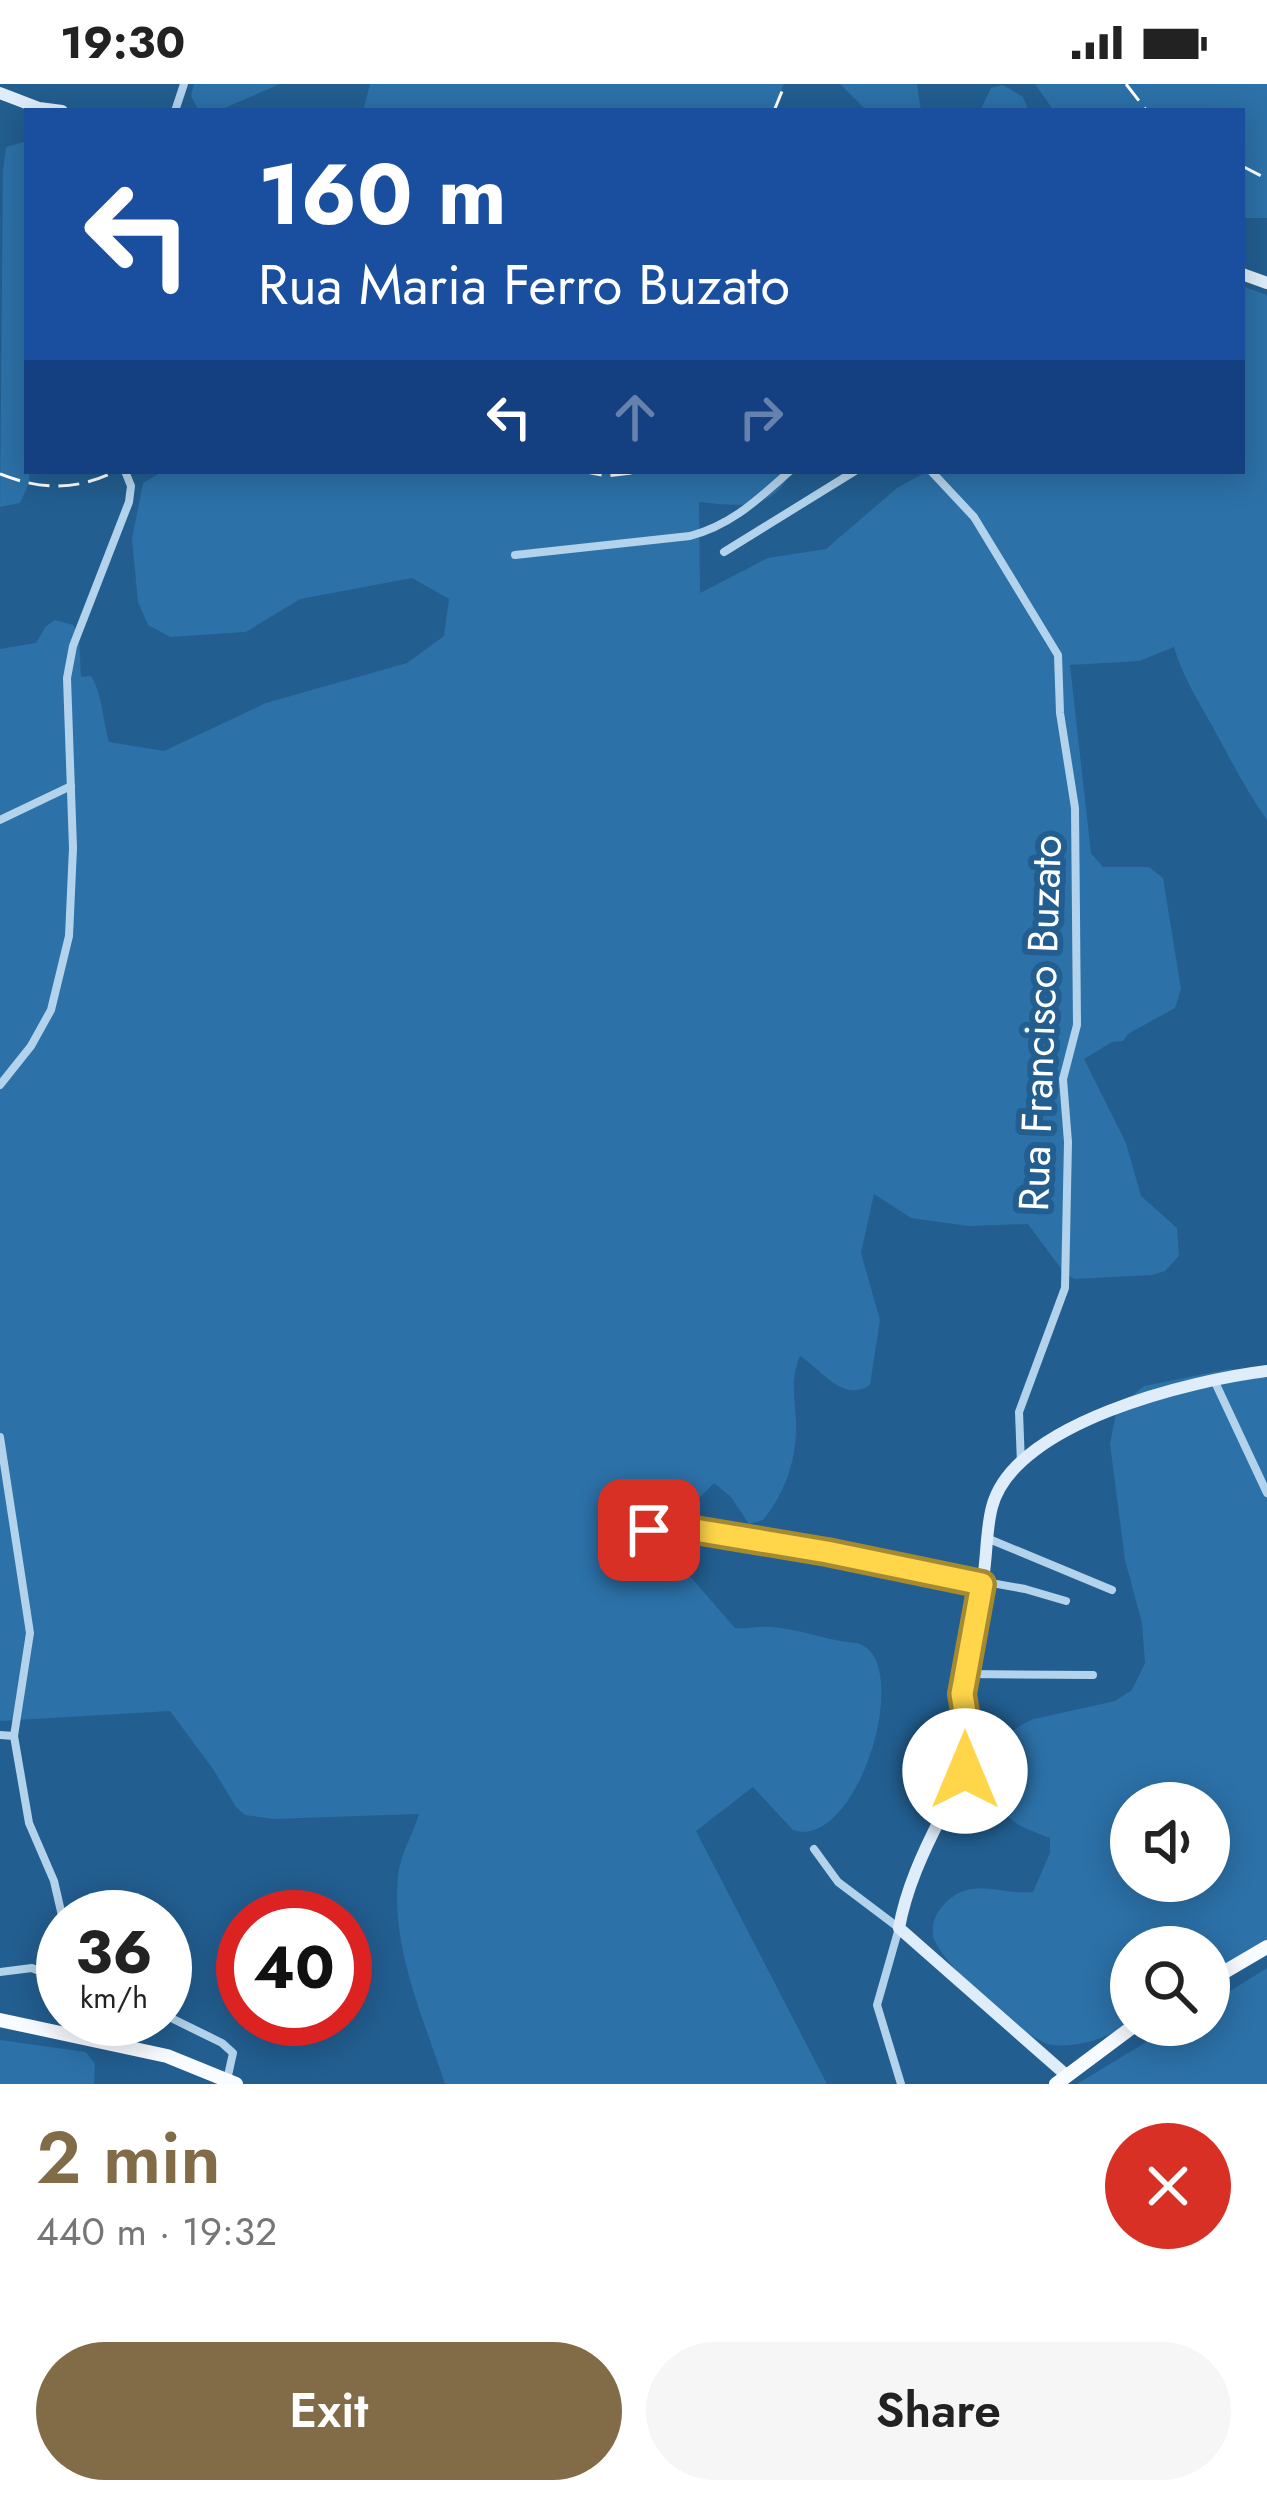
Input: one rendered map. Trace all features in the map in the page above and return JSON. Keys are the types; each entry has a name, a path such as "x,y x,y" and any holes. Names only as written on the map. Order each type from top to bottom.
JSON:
{"main road":[{"path":"1230,1969 1267,1947"},
{"path":"0,2020 167,2056 231,2082"},
{"path":"1061,2081 1110,2044"}],"street":[{"path":"0,92 37,108"},
{"path":"0,1085 31,1046 50,1010 69,936 73,848 67,678 73,646 129,502 126,474"},
{"path":"515,555 714,530 736,518 787,474"},
{"path":"724,552 849,474"},
{"name":"Rua Francisco Buzato","path":"934,474 974,517 1058,655 1060,713 1075,808 1077,1025 1063,1079 1068,1142 1065,1288 1019,1412 1021,1465"},
{"path":"0,820 71,786"},
{"path":"901,2084 877,2005 904,1905 927,1844 965,1771 970,1742 962,1694 964,1674 992,1504 1021,1465 1087,1418 1213,1377 1267,1371"},
{"path":"1213,1377 1267,1493"},
{"path":"1020,1431 1036,1452"},
{"path":"0,1437 30,1633 14,1736 29,1822 56,1890"},
{"path":"620,1532 677,1527 1025,1589 1066,1601"},
{"path":"989,1539 1112,1590"},
{"path":"964,1674 1093,1676"},
{"path":"0,1735 14,1736"},
{"path":"814,1849 838,1882 899,1928 1061,2081"},
{"path":"0,1972 36,1971"},
{"path":"192,2028 233,2053 231,2082"}],"shaded area":[{"path":"194,84 280,84 225,108 197,108 191,96"},
{"path":"370,84 784,84 775,108 364,108"},
{"path":"840,84 917,84 921,108 864,108"},
{"path":"1035,84 1267,84 1267,218 1245,218 1245,108 1052,108"},
{"path":"1003,85 1023,97 1028,108 981,108 991,88"},
{"path":"24,142 24,474 29,474 29,483 20,503 0,507 3,171 6,147"},
{"path":"1245,287 1267,295 1267,820 1193,692 1174,647 1139,661 1070,665 1091,853 1103,867 1149,867 1163,878 1181,989 1175,1008 1084,1059 1126,1143 1141,1196 1177,1228 1179,1256 1165,1271 1152,1275 1075,1279 1065,1274 1028,1224 968,1226 911,1218 874,1194 861,1253 880,1320 870,1385 851,1390 842,1387 800,1356 794,1381 792,1461 784,1486 763,1520 749,1524 731,1497 714,1483 683,1515 672,1519 614,1512 611,1551 688,1574 735,1628 781,1628 857,1643 877,1663 879,1723 855,1789 837,1814 816,1829 793,1830 753,1787 696,1831 827,2084 445,2084 399,1930 399,1868 419,1814 273,1819 245,1815 170,1711 0,1721 0,649 36,643 55,620 73,625 79,636 81,677 91,676 95,683 109,742 164,751 266,703 407,663 444,636 449,599 412,578 300,599 246,632 170,637 148,625 138,602 132,539 143,483 158,474 789,474 775,494 764,500 740,505 699,502 700,593 768,558 826,549 897,488 923,474 1245,474"},
{"path":"1229,1369 1252,1370 1267,1379 1267,1940 1230,1962 1230,1926 1110,1926 1110,2034 1073,2045 1052,2045 1024,2030 966,1980 938,1947 933,1928 940,1909 961,1892 979,1888 1033,1892 1050,1853 1050,1838 1007,1815 994,1788 995,1760 1009,1735 1034,1719 1115,1701 1132,1690 1145,1663 1110,1444 1117,1408 1144,1386"},
{"path":"1267,1968 1267,2084 1077,2084 1139,2046 1230,2046 1230,1991"},
{"path":"0,2040 86,2052 95,2064 94,2084 0,2084"}],"railway":[{"path":"775,108 785,84"},
{"path":"1126,84 1145,108"},
{"path":"1245,168 1267,179"},
{"path":"0,474 58,486 108,474"},
{"path":"597,474 624,474"}],"route":[{"path":"649,1530 677,1527 982,1584 962,1694 970,1742 965,1771"}]}
